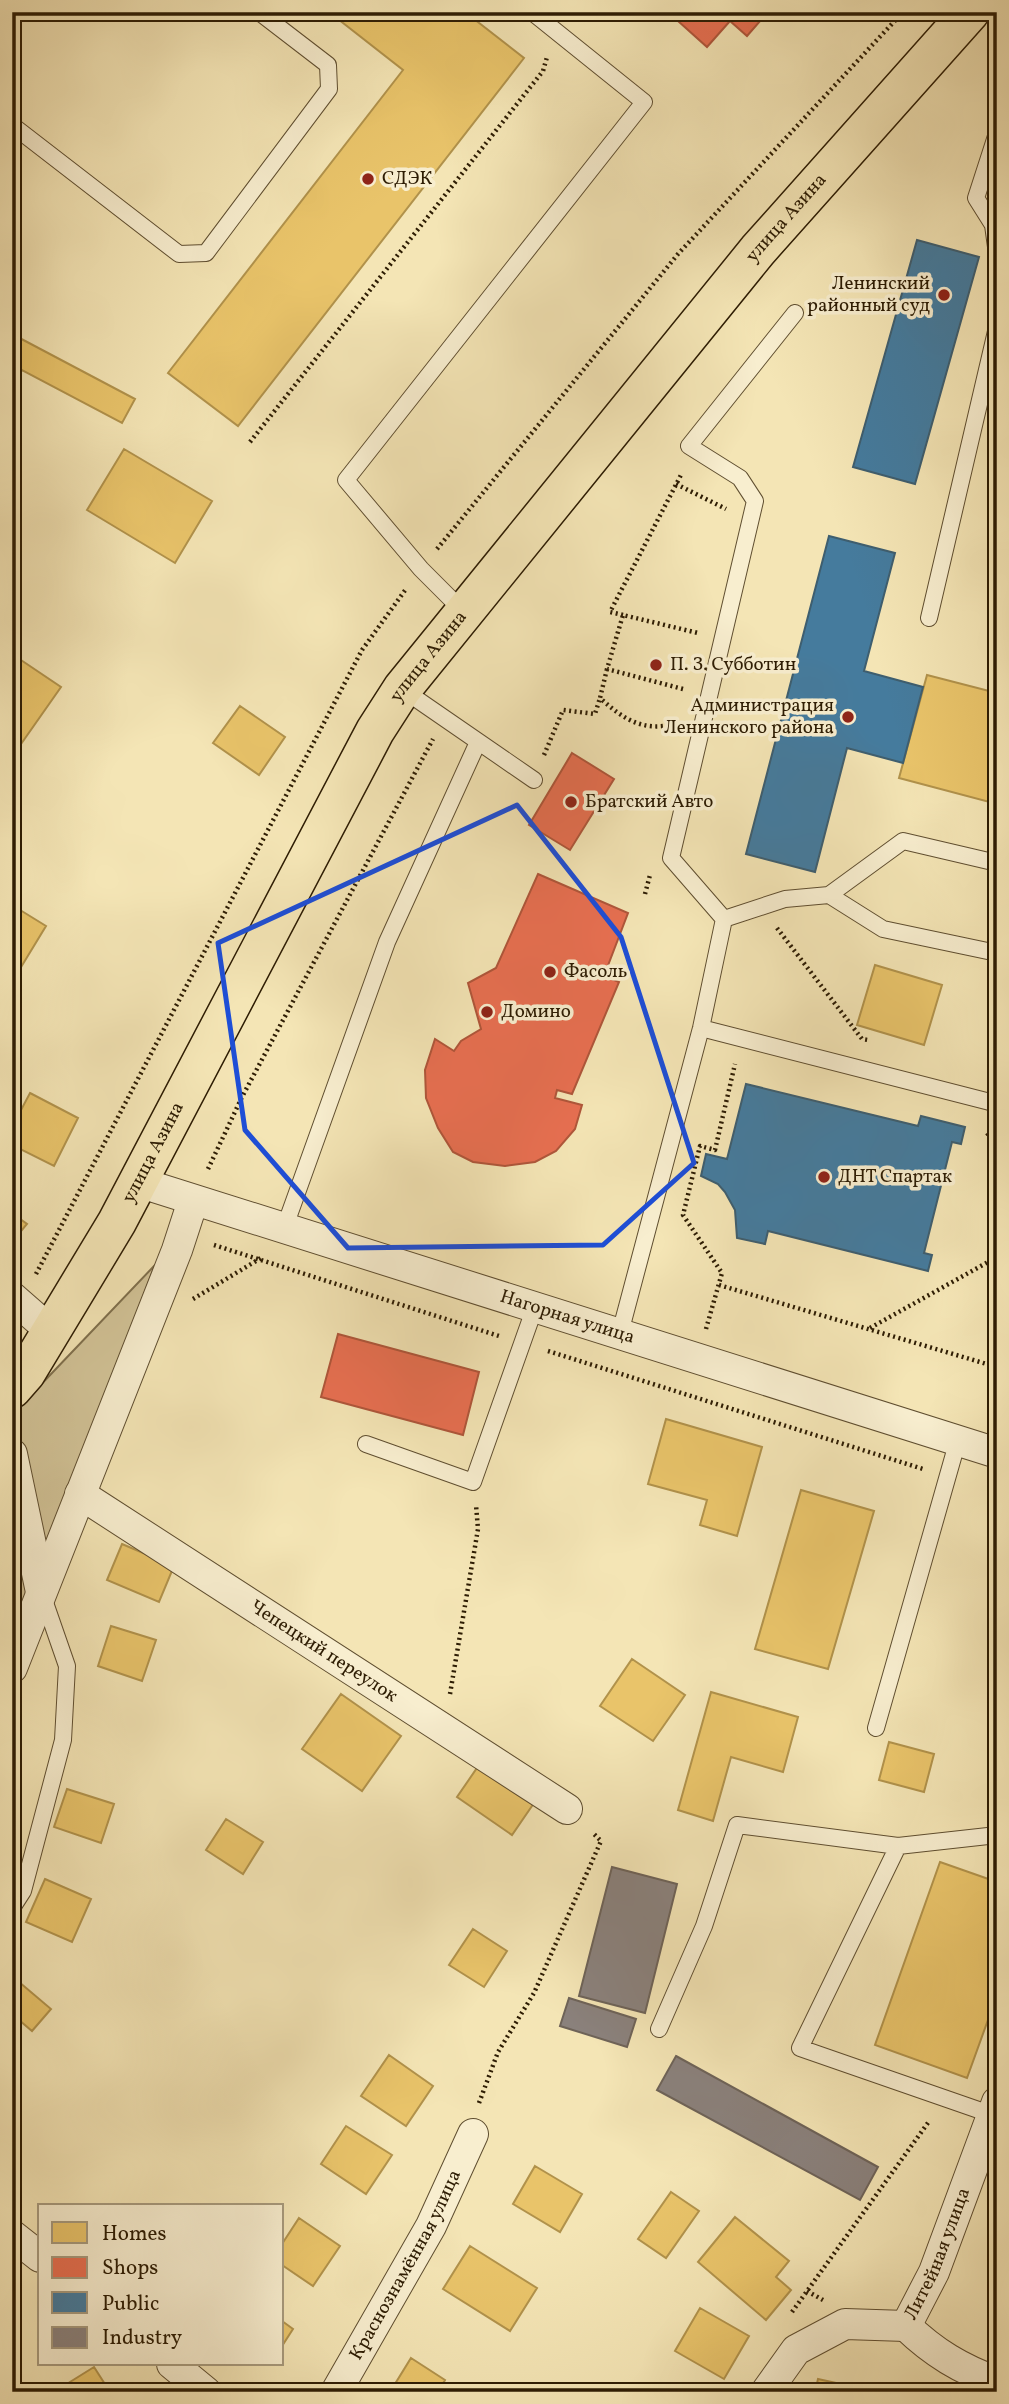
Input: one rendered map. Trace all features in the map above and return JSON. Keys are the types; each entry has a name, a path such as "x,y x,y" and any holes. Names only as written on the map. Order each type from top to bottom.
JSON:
{"main road":[{"name":"улица Азина","path":"12,1389 52,1332 138,1182 375,731 402,689 758,250 970,12"}],"street":[{"name":"Нагорная улица","path":"138,1182 997,1453"},
{"path":"12,1668 177,1250 193,1201"},
{"path":"12,1297 52,1332"},
{"path":"12,1454 41,1592"},
{"name":"Чепецкий переулок","path":"80,1494 567,1809"},
{"name":"Литейная улица","path":"766,2392 796,2350 845,2324 906,2326 934,2273 995,2108"},
{"name":"Краснознамённая улица","path":"336,2392 431,2226 473,2134"},
{"path":"12,2235 38,2255"},
{"path":"906,2326 929,2348 961,2369 997,2382"},
{"path":"174,2366 206,2392"}],"lane":[{"path":"12,125 179,254 206,253 329,89 328,65 259,12"},
{"path":"464,612 421,569 346,480 644,102 532,12"},
{"path":"997,133 976,198 993,225 997,254"},
{"path":"724,919 671,858 755,501 740,478 689,446 795,313"},
{"path":"929,618 997,327"},
{"path":"402,689 534,780"},
{"path":"292,1232 387,942 478,742"},
{"path":"724,919 785,899 829,895 903,841 997,863"},
{"path":"829,895 883,929 997,953"},
{"path":"620,1333 701,1028 724,919"},
{"path":"701,1028 990,1102 997,1107"},
{"path":"366,1444 473,1482 536,1307"},
{"path":"877,1728 958,1440"},
{"path":"12,1908 23,1891 63,1740 67,1666 41,1592"},
{"path":"659,2029 704,1926 737,1825 898,1846 997,1835"},
{"path":"898,1846 800,2048 947,2097 995,2108"}],"path":[{"path":"496,12 517,28"},
{"path":"250,442 543,71 549,52"},
{"path":"694,450 610,612 722,639"},
{"path":"534,780 563,710 595,714 624,615"},
{"path":"607,669 706,704"},
{"path":"600,698 628,721 644,726 671,725 706,704"},
{"path":"193,1201 242,1097 444,718"},
{"path":"724,919 775,926 862,1039 874,1042"},
{"path":"698,1358 722,1273 684,1215 700,1146 715,1150 741,1039"},
{"path":"145,1329 292,1232"},
{"path":"870,1328 997,1257"},
{"path":"719,1285 997,1367"},
{"path":"809,1434 948,1476"},
{"path":"444,1729 478,1529 473,1482"},
{"path":"473,2134 475,2112 498,2052 534,1993 601,1841 567,1809"},
{"path":"791,2313 947,2097"}],"highlighted area":[{"path":"517,805 621,937 694,1163 603,1245 348,1248 245,1130 218,943"}],"shaded area":[{"path":"155,1265 12,1644 12,1415"}],"building: Homes":[{"path":"329,12 465,12 524,58 238,426 168,373 403,70"},
{"path":"12,334 135,399 122,423 22,370 12,389"},
{"path":"124,449 212,501 175,563 87,510"},
{"path":"12,654 61,687 14,754 12,753"},
{"path":"927,675 997,693 997,804 899,778"},
{"path":"240,706 285,737 259,775 213,743"},
{"path":"12,905 46,926 12,982"},
{"path":"875,965 942,985 924,1045 857,1025"},
{"path":"30,1093 78,1118 54,1166 12,1145 12,1127"},
{"path":"12,1213 27,1224 12,1242"},
{"path":"666,1419 762,1447 737,1536 700,1525 707,1500 648,1484"},
{"path":"801,1490 874,1511 828,1669 755,1649"},
{"path":"122,1544 174,1566 159,1602 107,1580"},
{"path":"111,1626 156,1640 142,1681 98,1666"},
{"path":"632,1659 685,1695 653,1741 600,1706"},
{"path":"711,1692 798,1717 783,1772 731,1757 713,1821 678,1810"},
{"path":"341,1694 401,1736 362,1791 302,1749"},
{"path":"889,1742 934,1754 924,1792 879,1780"},
{"path":"479,1765 534,1803 512,1835 457,1797"},
{"path":"67,1789 114,1804 101,1843 54,1827"},
{"path":"226,1819 263,1842 243,1874 206,1850"},
{"path":"940,1862 997,1882 997,1995 967,2078 875,2045"},
{"path":"45,1879 91,1899 72,1942 26,1922"},
{"path":"473,1929 507,1951 484,1987 449,1965"},
{"path":"12,1976 51,2009 32,2031 12,2014"},
{"path":"389,2055 433,2086 406,2126 361,2096"},
{"path":"346,2126 392,2155 366,2194 321,2164"},
{"path":"535,2166 582,2194 560,2232 513,2204"},
{"path":"671,2192 699,2211 666,2258 638,2239"},
{"path":"735,2217 789,2261 776,2277 791,2290 766,2320 698,2262"},
{"path":"299,2218 340,2246 313,2286 284,2266 284,2241"},
{"path":"470,2246 537,2288 510,2331 443,2289"},
{"path":"700,2308 749,2336 724,2379 675,2351"},
{"path":"284,2322 293,2329 284,2343"},
{"path":"411,2358 445,2380 438,2392 390,2392"},
{"path":"94,2367 110,2392 54,2392"},
{"path":"818,2379 877,2392 815,2392"}],"building: Shops":[{"path":"668,12 768,12 747,36 730,21 707,47"},
{"name":"Братский Авто","path":"572,753 614,779 570,850 529,825"},
{"path":"538,874 628,913 604,976 619,982 572,1094 557,1090 555,1098 582,1105 575,1129 556,1151 535,1162 505,1166 473,1162 453,1152 438,1128 426,1098 425,1070 435,1039 454,1051 461,1041 481,1029 468,983 496,968"},
{"path":"338,1334 479,1372 463,1435 321,1397"}],"building: Public":[{"path":"917,240 979,257 915,484 853,467"},
{"name":"Администрация Ленинского района","path":"829,536 895,553 864,671 923,687 903,763 847,748 815,872 746,854"},
{"name":"ДНТ Спартак","path":"746,1084 918,1126 921,1116 965,1127 961,1144 952,1142 924,1253 932,1255 928,1271 768,1231 765,1244 737,1238 735,1210 725,1192 718,1184 701,1176 706,1154 727,1159"}],"building: Industry":[{"path":"612,1867 677,1884 645,2013 579,1996"},
{"path":"569,1998 636,2019 627,2047 560,2026"},
{"path":"676,2056 878,2167 860,2200 657,2090"}],"place":[{"name":"СДЭК","path":"368,179"},
{"name":"Ленинский районный суд","path":"944,295"},
{"name":"П. З. Субботин","path":"656,665"},
{"name":"Администрация Ленинского района","path":"848,717"},
{"name":"Братский Авто","path":"571,802"},
{"name":"Фасоль","path":"550,972"},
{"name":"Домино","path":"487,1012"},
{"name":"ДНТ Спартак","path":"824,1177"}]}
